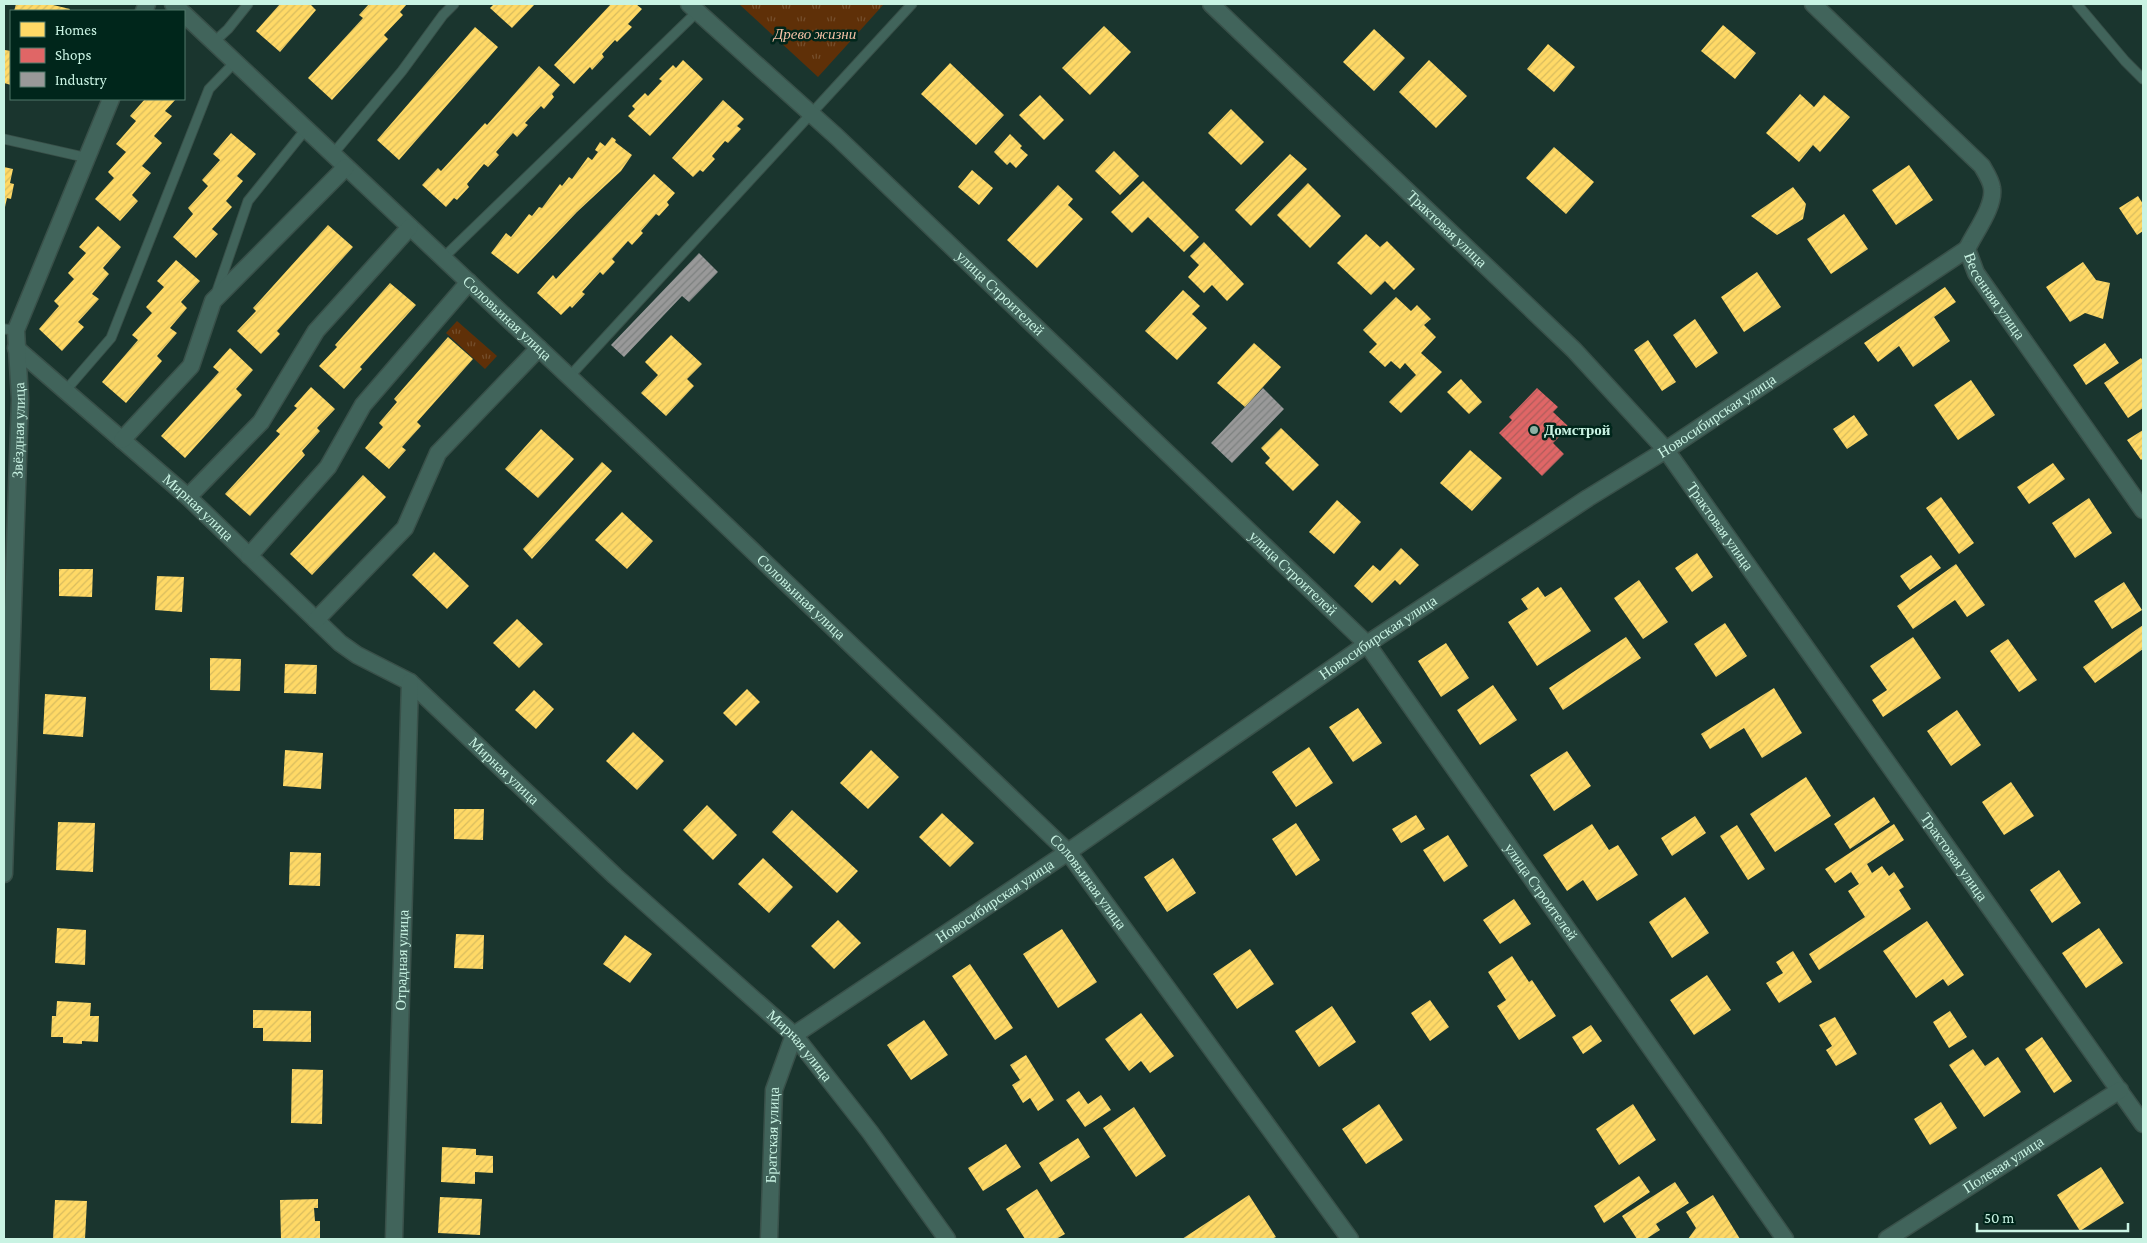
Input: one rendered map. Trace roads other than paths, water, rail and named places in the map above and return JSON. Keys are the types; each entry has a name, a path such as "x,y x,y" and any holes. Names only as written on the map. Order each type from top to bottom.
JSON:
{"street":[{"name":"Трактовая улица","path":"1211,4 1574,350 1666,450 2143,1124"},
{"name":"Весенняя улица","path":"1813,4 1982,166 1992,185 1993,195 1991,206 1967,249 1976,272 2143,510"},
{"name":"улица Строителей","path":"694,8 812,114 1367,644 1785,1239"},
{"name":"Соловьиная улица","path":"185,15 539,348 1068,852 1350,1239"},
{"path":"10,330 88,158 110,100"},
{"path":"122,440 192,366 213,301 346,167"},
{"path":"188,497 260,422 316,331 410,227"},
{"name":"Новосибирская улица","path":"794,1035 1068,852 1367,644 1588,498 1666,450 1967,249"},
{"path":"249,556 328,467 363,405 469,282"},
{"name":"Звёздная улица","path":"4,874 20,399 16,348 10,330"},
{"name":"Мирная улица","path":"16,348 188,497 340,643 357,655 410,682 615,876 794,1035 870,1132 947,1239"},
{"path":"316,620 405,528 438,453 539,348"},
{"name":"Отрадная улица","path":"394,1239 410,682"},
{"name":"Братская улица","path":"770,1239 774,1090 794,1035"},
{"name":"Полевая улица","path":"1887,1239 2120,1090"}],"lane":[{"path":"214,42 228,29 248,4"},
{"path":"333,154 402,71 449,4"},
{"path":"443,15 454,4"},
{"path":"569,377 912,4"},
{"path":"2077,4 2125,62 2143,79"},
{"path":"443,258 694,8"},
{"path":"66,390 111,338 209,89 235,62"},
{"path":"213,301 248,201 306,129"},
{"path":"4,139 88,158"}],"place":[{"name":"Домстрой","path":"1534,430"}],"park label":[{"name":"Древо жизни","path":"815,34"}]}
